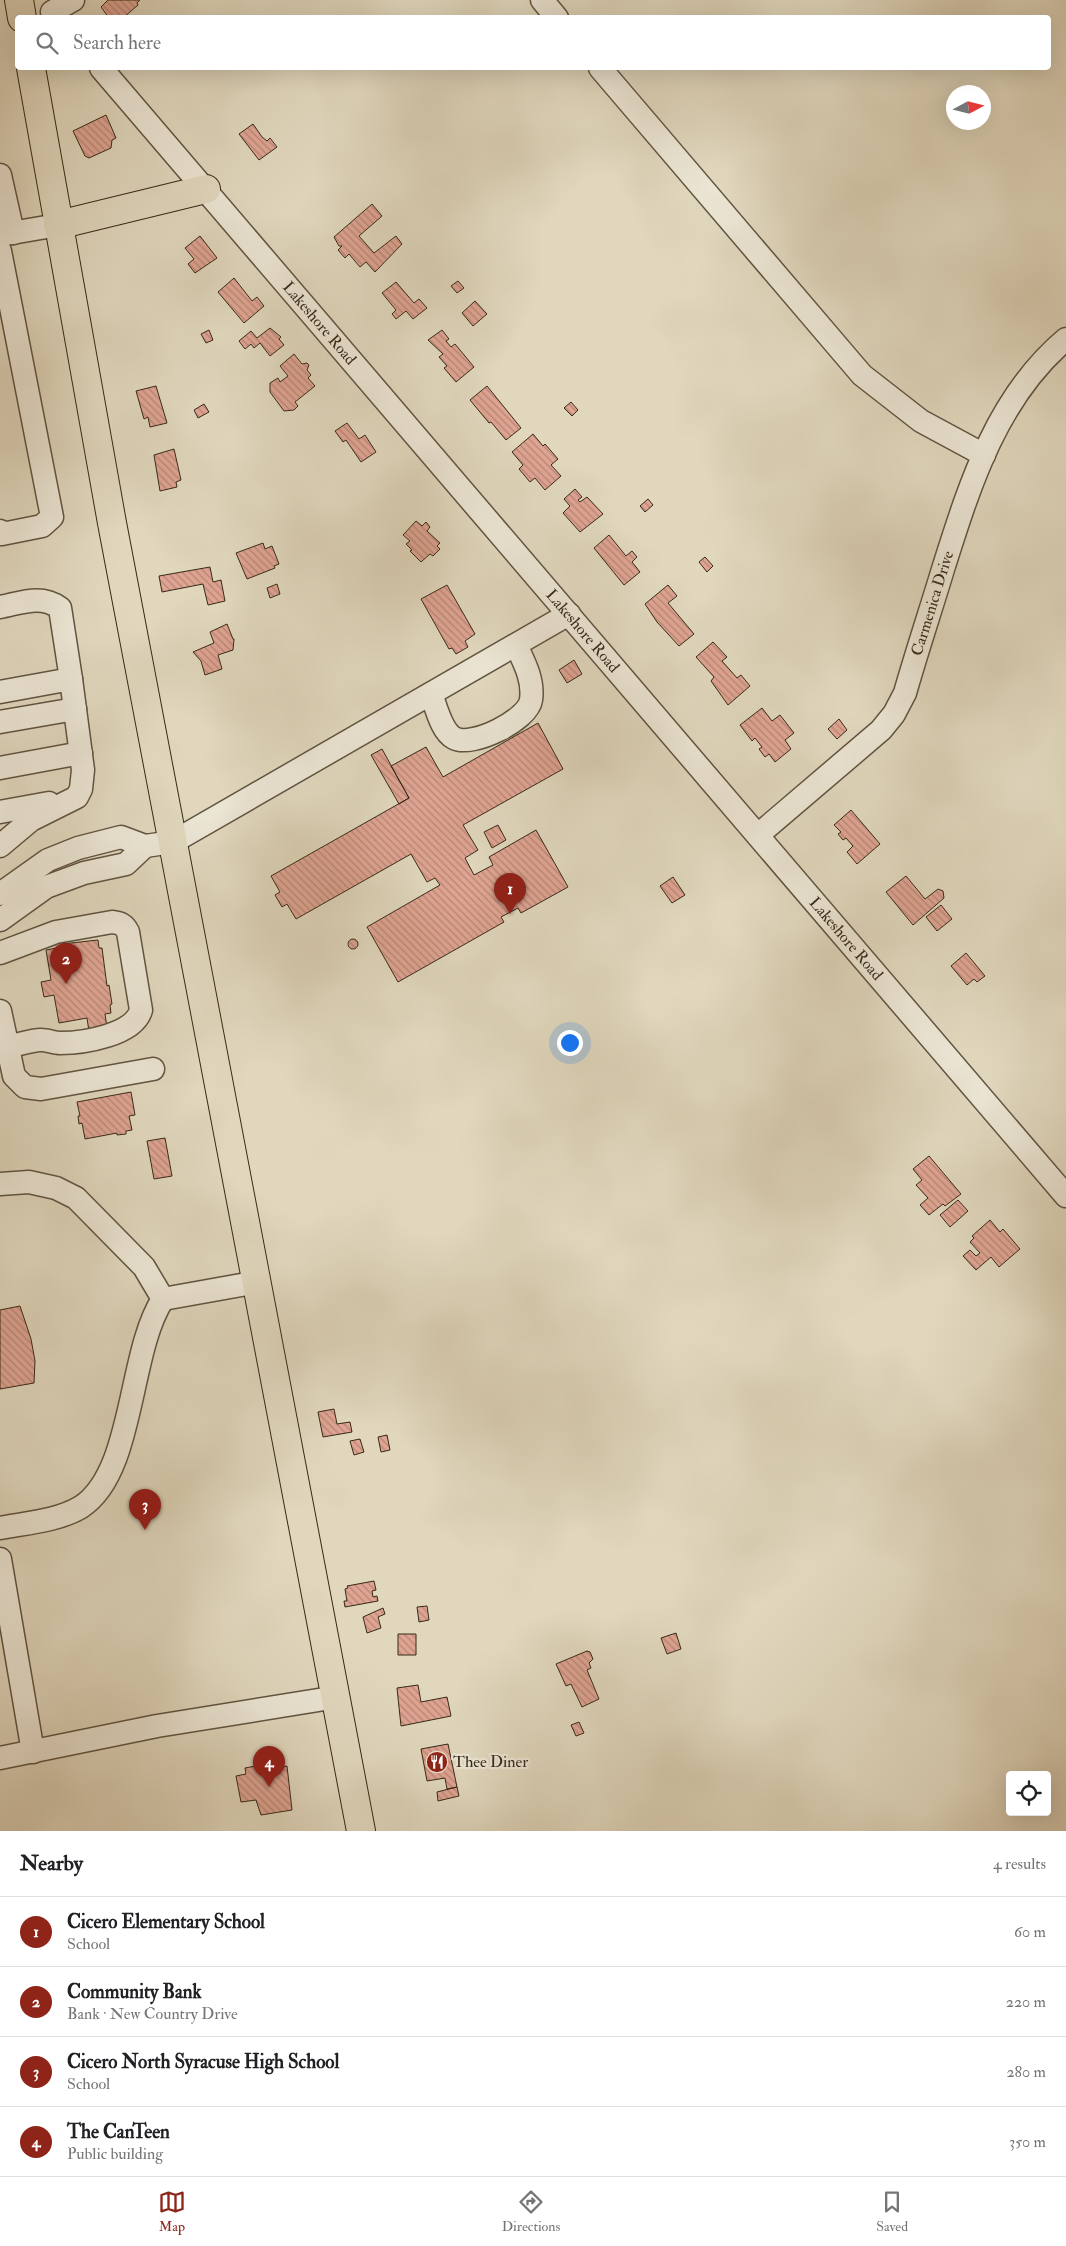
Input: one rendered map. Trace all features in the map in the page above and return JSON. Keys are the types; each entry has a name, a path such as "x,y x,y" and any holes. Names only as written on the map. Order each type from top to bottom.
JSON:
{"main road":[{"path":"19,0 22,15"},
{"path":"31,70 58,225 173,842 361,1831"},
{"path":"58,225 206,189"}],"street":[{"path":"50,10 73,0"},
{"path":"542,0 554,15"},
{"name":"Lakeshore Road","path":"102,70 206,189 1066,1196"},
{"path":"602,70 862,375 921,421 984,455"},
{"path":"0,175 6,234 58,225"},
{"path":"0,251 52,518 42,526 2,534 0,531"},
{"name":"Carmenica Drive","path":"758,835 881,730 894,714 905,693 969,486 996,428 1019,390 1041,362 1066,339"},
{"path":"0,606 42,599 50,601 60,608 83,770 81,789 77,798 31,820 0,846"},
{"path":"0,894 48,860 78,848 121,837 144,846 173,842 569,614"},
{"path":"431,694 440,717 452,737 464,742 495,732 525,713 531,702 531,685 527,668 516,645"},
{"path":"0,692 71,679"},
{"path":"0,722 75,709"},
{"path":"0,768 81,753"},
{"path":"0,812 77,798"},
{"path":"0,920 46,887 84,873 126,864 144,846"},
{"path":"0,953 56,932 112,922 120,923 125,926 128,932 141,1010 134,1023 111,1036 77,1042 59,1043 41,1040 7,1047"},
{"path":"0,1011 14,1076 25,1087 41,1089 153,1069"},
{"path":"0,1184 29,1182 56,1188 76,1198 144,1267 163,1298"},
{"path":"0,1528 63,1514 81,1507 95,1494 116,1455 124,1433 147,1331 154,1312 163,1298 258,1282"},
{"path":"0,1559 32,1752"},
{"path":"0,1758 158,1726 337,1697"}],"building":[{"path":"108,0 140,0 137,3 138,5 126,15 107,15 101,7"},
{"path":"106,115 116,138 112,140 111,148 89,158 85,156 73,131"},
{"path":"253,124 262,137 267,141 270,138 277,147 259,160 239,134"},
{"path":"372,204 382,216 359,236 374,253 396,236 402,244 375,272 366,262 360,267 349,254 345,258 338,250 342,246 339,246 334,237"},
{"path":"200,236 217,258 195,273 188,264 194,259 185,248"},
{"path":"234,278 252,301 257,297 264,306 244,323 218,292"},
{"path":"458,281 464,288 457,293 451,286"},
{"path":"396,282 414,303 419,299 427,308 413,319 406,311 396,319 392,314 396,310 382,293"},
{"path":"475,301 487,314 473,326 462,313"},
{"path":"270,328 281,337 279,339 284,345 270,356 260,343 254,348 251,344 245,349 239,341 251,331 257,338"},
{"path":"209,330 213,340 206,343 201,334"},
{"path":"442,330 449,339 446,341 451,347 455,344 474,367 456,382 444,368 447,366 439,357 443,354 428,340"},
{"path":"294,354 302,364 307,363 309,365 307,370 311,375 308,378 315,386 295,402 298,406 294,410 284,411 270,392 270,383 278,378 280,382 288,376 280,366"},
{"path":"156,386 167,423 150,427 148,417 144,419 136,391"},
{"path":"487,386 521,428 506,440 470,400"},
{"path":"571,402 578,410 572,416 564,408"},
{"path":"204,404 209,412 198,418 194,410"},
{"path":"347,423 359,439 365,435 376,452 361,462 346,440 343,442 335,431"},
{"path":"533,434 558,459 551,465 561,476 545,490 535,478 530,482 519,469 523,465 512,452"},
{"path":"174,449 181,480 176,482 177,487 160,491 154,455"},
{"path":"575,489 582,497 578,500 580,502 587,497 603,514 580,532 563,513 570,506 564,499"},
{"path":"648,499 653,505 645,512 640,506"},
{"path":"416,521 422,526 426,522 430,527 427,531 440,543 437,546 440,549 433,556 430,554 421,562 410,551 412,550 406,544 410,541 403,535"},
{"path":"609,535 626,556 632,551 637,557 632,562 640,572 624,585 594,548"},
{"path":"263,543 265,549 272,546 279,564 274,566 275,568 247,579 236,553"},
{"path":"705,557 713,566 707,572 699,562"},
{"path":"210,567 213,582 221,580 225,601 208,605 203,584 162,592 159,576"},
{"path":"277,584 280,594 270,598 267,588"},
{"path":"447,585 475,634 465,641 468,647 456,654 452,648 449,649 421,599"},
{"path":"668,585 677,596 668,603 694,634 679,646 657,622 645,604"},
{"path":"227,624 234,639 233,650 218,655 222,669 205,675 201,661 193,652 214,643 210,632"},
{"path":"713,642 727,657 722,661 737,678 741,675 750,686 728,705 711,681 714,677 696,657"},
{"path":"574,660 582,674 567,683 559,670"},
{"path":"762,708 772,721 780,715 794,733 785,740 791,749 775,762 769,754 765,757 759,749 762,747 755,738 752,741 740,725"},
{"path":"839,719 847,730 837,739 828,729"},
{"path":"538,723 563,769 463,825 478,850 465,858 474,875 493,865 489,857 536,830 568,887 521,913 518,908 501,917 504,922 398,982 367,927 440,885 435,878 427,882 411,854 296,919 287,904 282,907 275,895 280,892 271,876 409,798 391,766 426,747 443,777"},
{"path":"382,749 409,798 399,804 371,755"},
{"path":"851,810 880,844 857,864 847,852 853,846 846,838 843,840 838,834 841,832 834,825"},
{"path":"498,825 506,840 492,848 484,832"},
{"path":"906,876 925,899 938,889 943,891 944,898 913,925 886,892"},
{"path":"673,877 685,895 672,903 660,886"},
{"path":"941,905 952,919 937,931 926,917"},
{"path":"351,939 355,939 358,944 357,948 351,949 348,946 348,942"},
{"path":"98,940 99,948 102,948 107,986 109,985 112,1004 110,1005 111,1013 105,1014 108,1034 90,1038 87,1018 59,1023 54,995 44,997 41,982 51,980 46,950 62,947 62,944"},
{"path":"966,953 985,976 977,982 974,979 967,985 951,966"},
{"path":"131,1092 135,1115 129,1116 132,1130 126,1131 126,1134 117,1135 117,1133 85,1139 82,1123 79,1124 78,1116 80,1116 77,1102"},
{"path":"165,1138 172,1176 154,1179 147,1141"},
{"path":"929,1156 961,1194 945,1206 943,1204 929,1215 920,1205 928,1198 916,1185 922,1180 913,1169"},
{"path":"958,1200 968,1211 950,1227 940,1215"},
{"path":"990,1220 1000,1232 1003,1229 1020,1249 999,1267 991,1257 976,1270 963,1256 970,1250 976,1256 980,1253 970,1242 974,1238 972,1236"},
{"path":"20,1306 31,1339 35,1361 34,1383 0,1389 0,1310"},
{"path":"334,1409 337,1424 350,1422 352,1432 323,1437 318,1412"},
{"path":"387,1435 390,1450 381,1452 378,1437"},
{"path":"360,1439 364,1452 354,1455 350,1441"},
{"path":"374,1581 376,1590 372,1591 373,1597 377,1596 378,1601 345,1607 344,1601 347,1601 345,1589 348,1588 347,1586"},
{"path":"427,1606 429,1620 419,1622 417,1607"},
{"path":"383,1608 385,1614 378,1617 381,1628 367,1633 363,1617"},
{"path":"676,1633 681,1649 667,1654 661,1638"},
{"path":"398,1634 416,1634 416,1655 398,1655"},
{"path":"587,1651 590,1652 593,1659 589,1663 591,1668 587,1670 599,1699 582,1707 571,1684 566,1686 556,1664"},
{"path":"418,1685 421,1702 447,1697 451,1716 401,1726 397,1688"},
{"path":"579,1722 584,1733 576,1736 571,1725"},
{"path":"448,1744 457,1787 447,1789 445,1778 427,1781 421,1749"},
{"path":"266,1764 267,1771 287,1766 292,1810 261,1815 256,1800 241,1802 236,1776 246,1774 245,1768"},
{"path":"457,1787 459,1796 438,1801 437,1792"}],"place":[{"name":"Cicero Elementary School","path":"510,914"},
{"name":"Community Bank","path":"66,984"},
{"name":"Cicero North Syracuse High School","path":"145,1530"},
{"name":"Thee Diner","path":"437,1762"},
{"name":"The CanTeen","path":"269,1787"}]}
